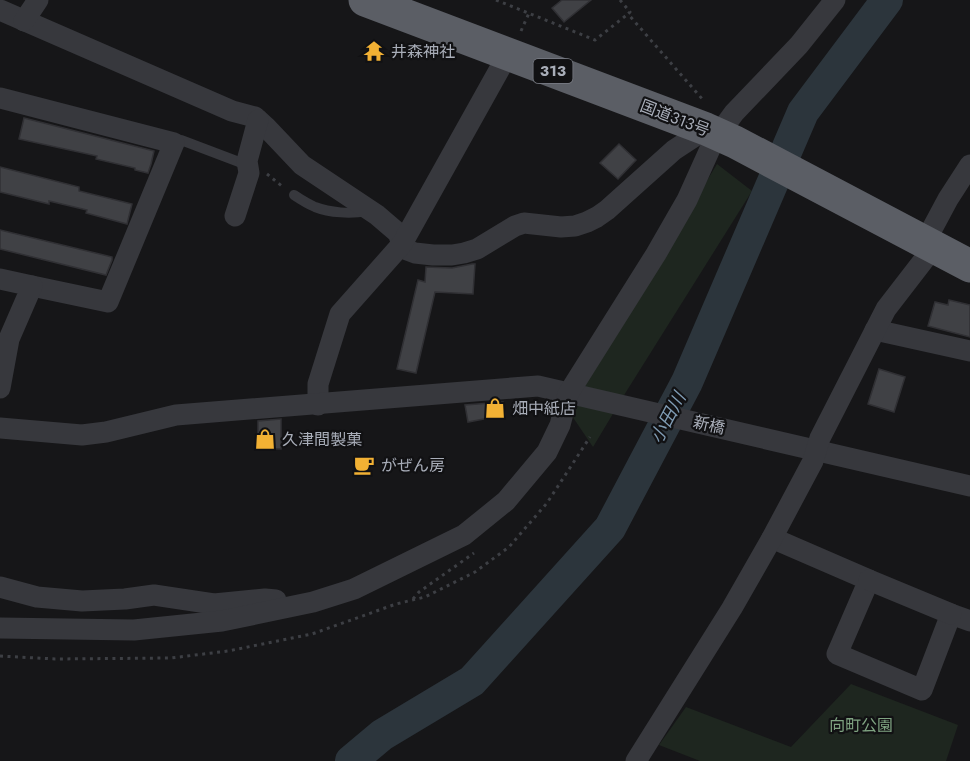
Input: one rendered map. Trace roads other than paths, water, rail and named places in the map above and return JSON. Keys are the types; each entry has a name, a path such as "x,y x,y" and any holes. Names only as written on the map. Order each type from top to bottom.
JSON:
{"highway":[{"name":"国道313号","path":"365,0 510,55 717,128 970,266"}],"street":[{"path":"24,21 38,0"},
{"path":"0,10 232,111 255,117 302,165 377,214 398,233 408,250 433,255 452,255 477,249 524,223 561,228 575,226 597,217 674,150 717,128 734,113 799,45 835,0"},
{"path":"318,405 318,384 340,314 402,243 503,63 510,55"},
{"path":"0,98 174,143 108,302 0,279"},
{"path":"235,216 253,167 247,161 258,120"},
{"path":"0,628 134,630 222,621 313,603 354,589 464,535 506,501 547,452 573,395 687,200 717,128"},
{"path":"636,761 732,608 772,538 813,461 810,449 820,438 886,309 948,199 970,165"},
{"path":"0,388 9,339 32,286"},
{"path":"875,330 970,351"},
{"name":"新橋","path":"0,428 82,435 106,432 176,415 538,386 970,486"},
{"path":"772,538 960,617 922,690 837,654 869,580"},
{"path":"0,587 37,597 82,601 154,595 214,604 264,599 313,603"}],"lane":[{"path":"174,143 181,140 253,167"},
{"path":"294,195 314,206 328,210 357,213 370,210"}],"waterway":[{"name":"小田川","path":"351,761 382,735 472,681 610,528 687,382 803,112 887,0"}],"place":[{"name":"井森神社","path":"374,51"},
{"name":"畑中紙店","path":"495,408"},
{"name":"久津間製菓","path":"265,439"},
{"name":"がぜん房","path":"364,465"}],"park label":[{"name":"向町公園","path":"861,725"}]}
